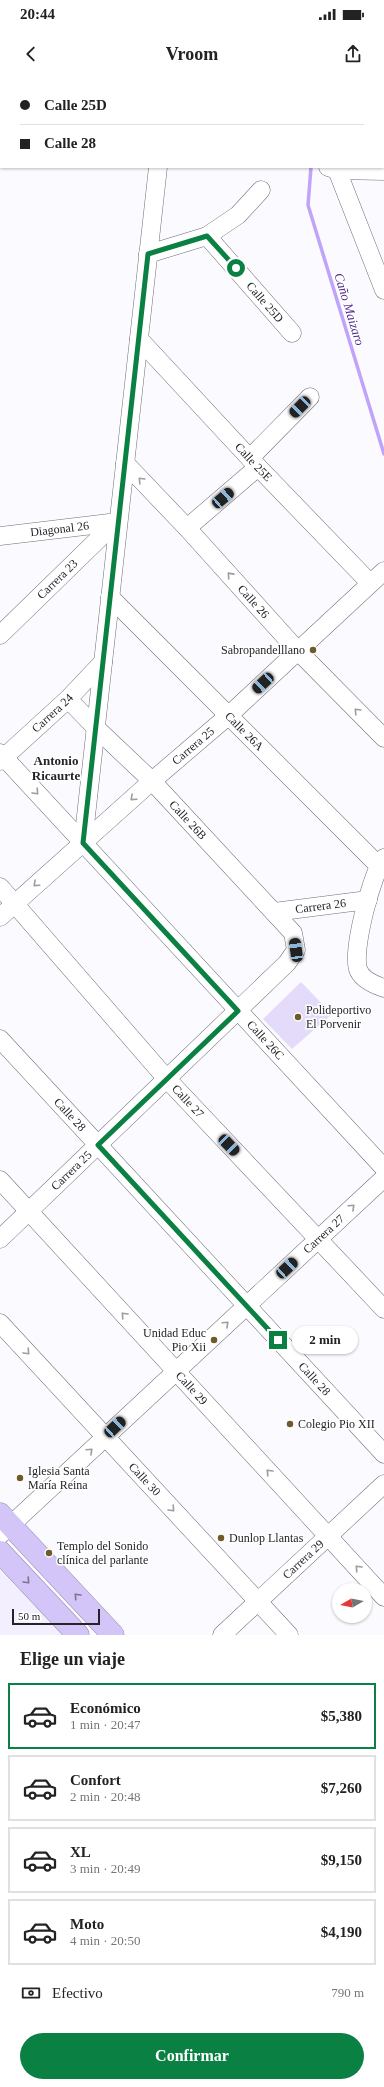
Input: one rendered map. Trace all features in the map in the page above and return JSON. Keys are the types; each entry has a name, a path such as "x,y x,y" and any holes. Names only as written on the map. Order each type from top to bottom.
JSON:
{"highway":[{"path":"3,1525 114,1635"},
{"path":"0,1552 78,1635"}],"street":[{"path":"83,843 117,522 158,168"},
{"path":"384,171 333,168 384,290"},
{"path":"148,254 207,236 238,215 261,190"},
{"name":"Calle 25D","path":"207,236 292,333"},
{"name":"Calle 25E","path":"139,339 254,463 370,584"},
{"path":"187,528 254,463 310,397"},
{"name":"Calle 26","path":"125,463 187,528 298,651 384,738"},
{"name":"Diagonal 26","path":"0,536 117,522"},
{"name":"Carrera 23","path":"0,635 117,522"},
{"name":"Carrera 25","path":"0,917 152,781 228,716 384,571"},
{"name":"Calle 26A","path":"110,597 228,716 381,862"},
{"name":"Carrera 24","path":"1,757 68,699 103,662"},
{"name":"Calle 26B","path":"68,699 152,781 274,912 293,933 296,950"},
{"name":"Calle 26C","path":"1,757 83,843 384,1168"},
{"path":"381,862 368,900 356,955 358,970 372,984 384,988"},
{"name":"Calle 27","path":"0,887 166,1078 303,1222 317,1240 384,1308"},
{"name":"Carrera 26","path":"274,912 368,900"},
{"name":"Carrera 25","path":"0,1239 166,1078 238,1011 287,963 296,950"},
{"name":"Calle 28","path":"0,1039 384,1454"},
{"name":"Carrera 27","path":"3,1525 105,1437 384,1178"},
{"name":"Calle 29","path":"0,1180 384,1596"},
{"name":"Calle 30","path":"0,1323 289,1635"},
{"name":"Carrera 29","path":"222,1635 384,1484"}],"shaded area":[{"name":"Polideportivo El Porvenir","path":"301,982 332,1014 292,1049 263,1019"},
{"path":"0,1570 63,1635 0,1635"}],"waterway":[{"name":"Caño Maizaro","path":"311,168 308,205 384,454"}],"place":[{"name":"Sabropandelllano","path":"313,650"},
{"name":"Polideportivo El Porvenir","path":"298,1017"},
{"name":"Unidad Educ Pio Xii","path":"214,1340"},
{"name":"Colegio Pio XII","path":"290,1424"},
{"name":"Iglesia Santa María Reina","path":"20,1478"},
{"name":"Dunlop Llantas","path":"221,1538"},
{"name":"Templo del Sonido clínica del parlante","path":"49,1553"}],"district":[{"name":"Antonio Ricaurte","path":"56,768"}],"route":[{"path":"236,268 207,236 148,254 83,843 238,1011 166,1078 98,1145 278,1340"}]}
